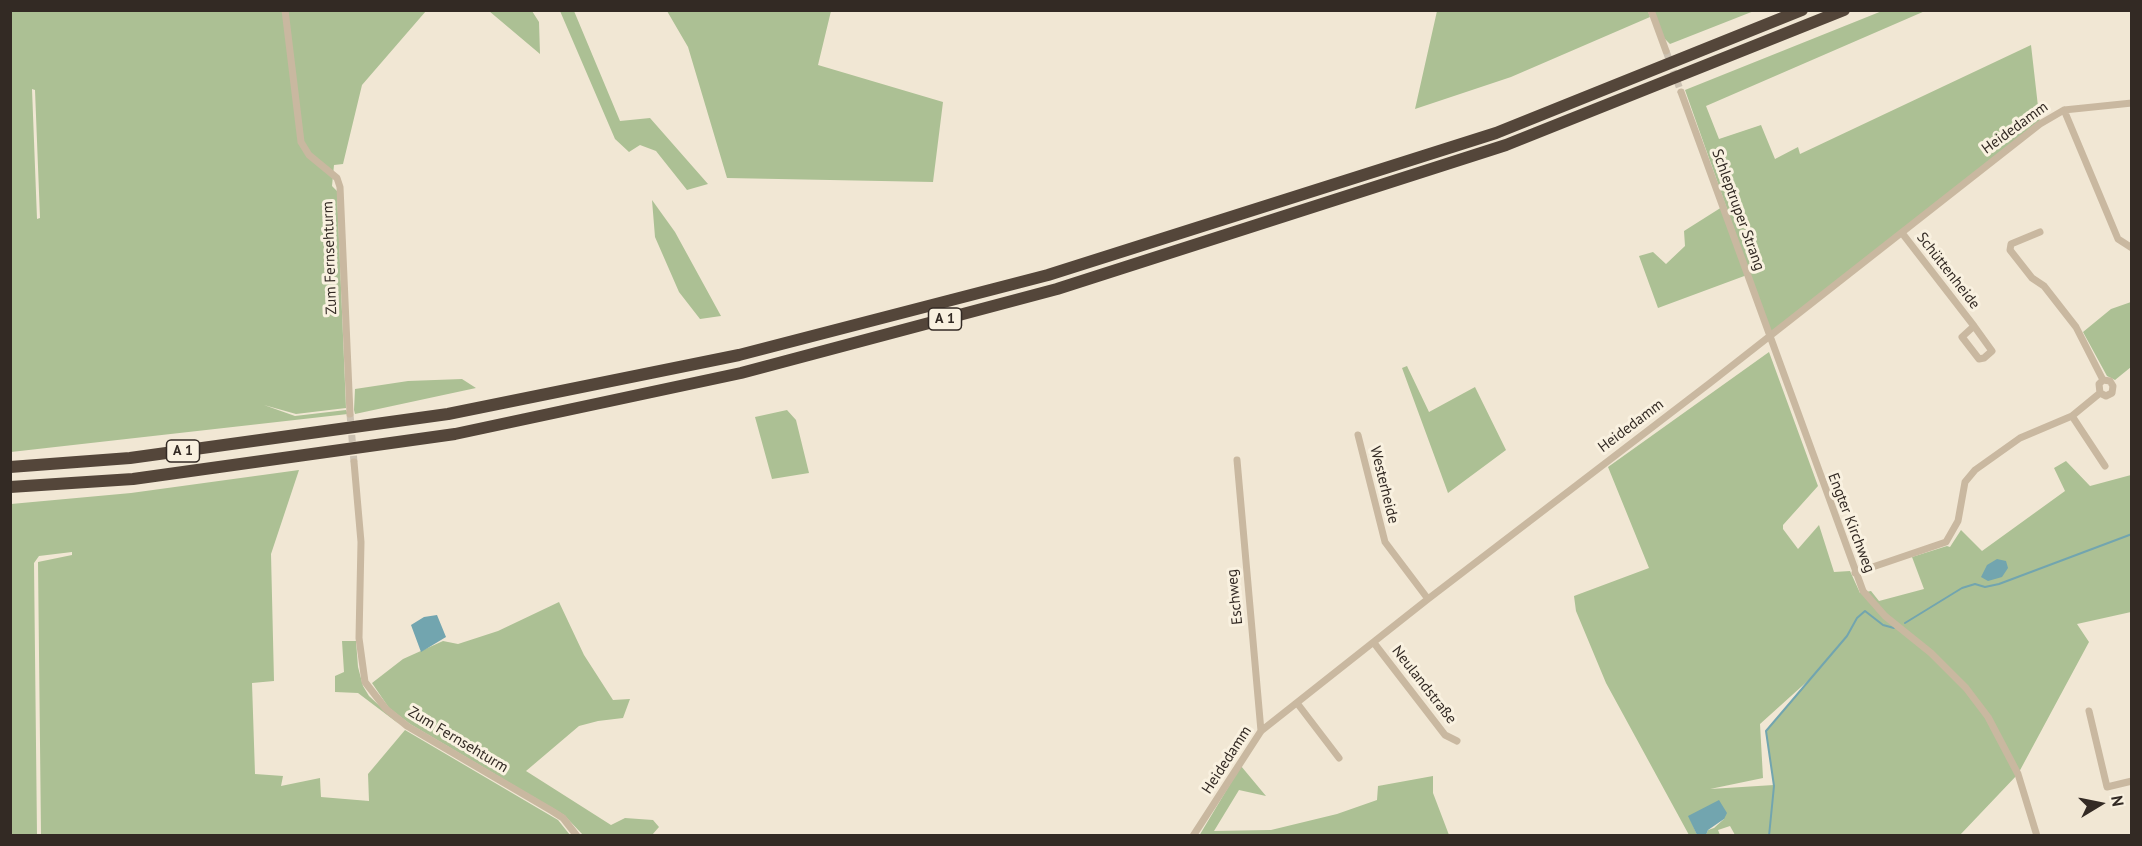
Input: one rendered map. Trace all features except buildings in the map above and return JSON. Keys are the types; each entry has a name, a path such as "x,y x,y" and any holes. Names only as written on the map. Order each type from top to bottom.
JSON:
{"highway":[{"name":"A 1","path":"10,467 130,458 448,414 750,352 1048,275 1496,133 1802,10"},
{"name":"A 1","path":"10,487 133,479 455,434 741,373 1057,289 1506,145 1844,10"}],"street":[{"name":"Zum Fernsehturm","path":"285,10 301,142 309,155 337,178 340,188 350,414"},
{"path":"1651,10 1666,51"},
{"name":"Schleptruper Strang","path":"1681,92 1769,337"},
{"name":"Heidedamm","path":"1193,836 1261,731 1428,598 1769,337 2040,124 2064,110 2132,103"},
{"path":"2064,110 2118,239 2132,248"},
{"path":"2040,232 2012,244 2010,250 2032,279 2044,286 2076,327 2103,381"},
{"name":"Schüttenheide","path":"1902,233 1974,326 1992,351 1984,358 1979,359 1962,337 1974,326"},
{"name":"Engter Kirchweg","path":"1769,337 1855,573 1873,604 1966,688 1988,717 2018,774 2037,836"},
{"path":"2100,393 2106,396 2112,393 2114,386 2110,381 2103,381"},
{"path":"2100,393 2098,389 2103,381"},
{"path":"1855,573 1946,542 1958,521 1965,482 1975,470 2020,438 2072,416 2100,393"},
{"path":"2072,416 2105,466"},
{"name":"Westerheide","path":"1358,435 1385,542 1428,598"},
{"name":"Eschweg","path":"1237,460 1261,731"},
{"name":"Zum Fernsehturm","path":"354,462 361,542 359,638 365,682 386,709 407,726 557,814 578,836"},
{"name":"Neulandstraße","path":"1374,643 1445,735 1456,741"},
{"path":"1297,703 1339,758"},
{"path":"2089,711 2107,787 2132,781"}],"green space":[{"path":"10,11 426,11 362,85 343,164 334,165 332,186 337,191 346,408 296,414 264,405 295,416 346,410 348,414 11,452","holes":["32,89 35,90 40,218 37,219"]},
{"path":"489,11 532,11 539,22 540,54"},
{"path":"560,11 574,11 620,121 650,118 708,184 687,190 656,151 640,145 629,152 615,139"},
{"path":"667,11 831,11 818,65 943,102 933,182 727,178 688,47"},
{"path":"1437,11 1648,11 1650,17 1511,77 1415,109"},
{"path":"1651,11 1754,11 1670,44 1659,33"},
{"path":"1882,11 1925,11 1706,106 1719,139 1761,125 1775,159 1798,147 1800,154 2031,45 2040,124 1769,337 1764,314 1685,90"},
{"path":"652,200 675,232 721,316 700,319 679,292 655,237"},
{"path":"1722,207 1747,275 1658,308 1639,256 1653,252 1666,264 1685,246 1684,231"},
{"path":"2131,302 2131,367 2115,380 2107,376 2083,332 2111,309"},
{"path":"1769,352 1818,486 1783,525 1783,529 1798,549 1819,525 1834,572 1850,571 1860,593 1871,591 1879,601 1924,589 1912,557 1950,547 1961,530 1982,551 2065,491 2054,468 2066,461 2090,486 2131,475 2131,612 2077,624 2089,642 2018,774 1960,835 1735,835 1730,826 1718,830 1720,835 1706,835 1708,830 1724,819 1689,816 1697,835 1689,835 1606,683 1576,611 1574,596 1649,568 1608,467","holes":["1811,678 1766,731 1774,785 1710,789 1763,778 1760,724"]},
{"path":"1407,366 1429,412 1475,387 1506,450 1448,493 1402,368"},
{"path":"462,379 476,388 355,414 355,389 408,381"},
{"path":"787,410 796,420 809,473 772,479 755,417"},
{"path":"299,470 271,554 274,681 252,683 255,774 283,776 281,786 320,778 321,797 369,801 368,774 405,730 558,820 570,835 41,835 38,562 72,555 72,552 39,556 34,563 37,835 11,835 11,504 131,493"},
{"path":"559,602 584,655 613,700 630,699 623,718 579,726 526,771 611,825 625,818 653,820 659,827 652,835 583,835 564,815 410,724 389,708 372,683 403,659 443,641 458,644 498,631"},
{"path":"342,641 356,641 358,667 363,686 369,696 399,724 358,693 335,692 335,676 344,672"},
{"path":"1241,766 1266,796 1239,790 1214,831 1271,830 1337,814 1377,800 1378,786 1433,776 1433,793 1449,835 1199,836"}],"water":[{"path":"1997,559 2006,561 2008,568 2002,577 1988,581 1981,577 1987,565"},
{"path":"437,615 446,637 421,652 411,625 424,617"},
{"path":"1719,800 1727,813 1724,819 1708,830 1706,835 1697,835 1688,816"}],"waterway":[{"path":"1905,623 1962,588 1975,584 1985,587 1999,584 2132,534"},
{"path":"1769,836 1774,786 1766,731 1847,636 1857,618 1865,611 1883,625 1894,628"}],"tunnel":[{"path":"1666,51 1681,92"},
{"path":"350,414 354,462"}]}
